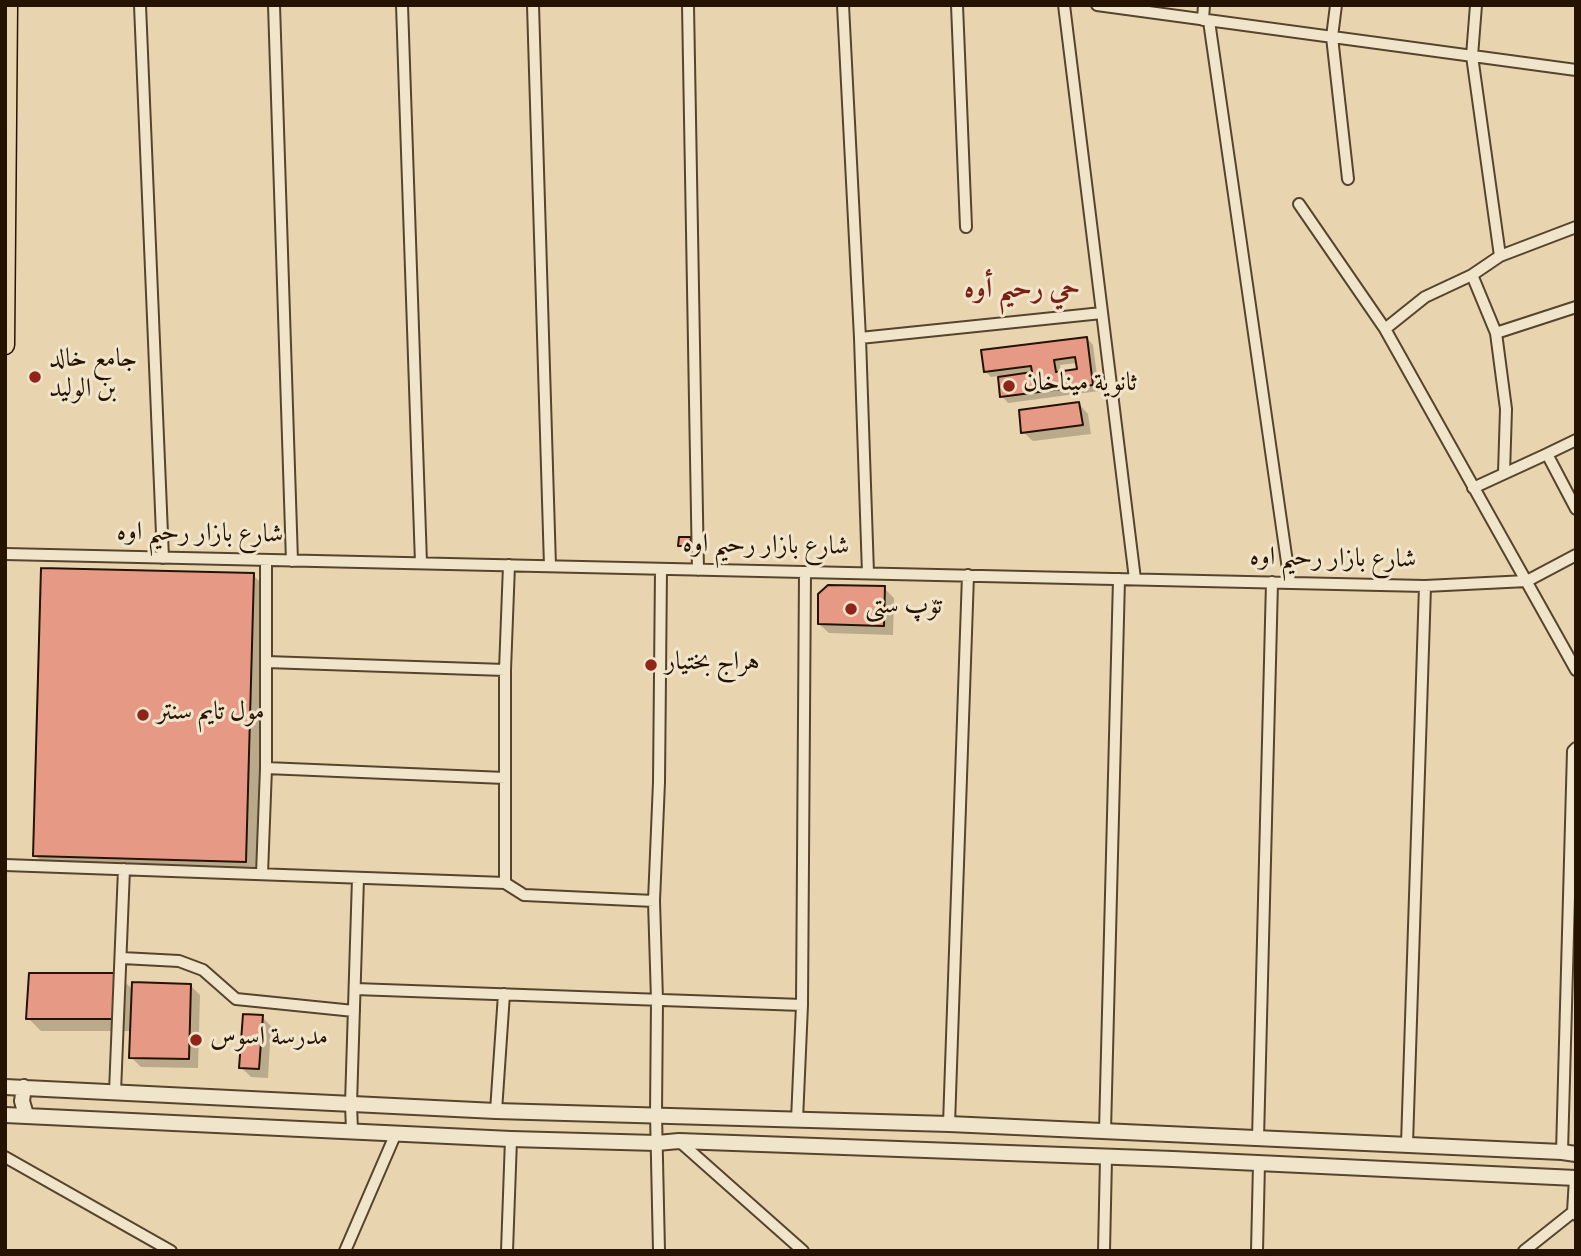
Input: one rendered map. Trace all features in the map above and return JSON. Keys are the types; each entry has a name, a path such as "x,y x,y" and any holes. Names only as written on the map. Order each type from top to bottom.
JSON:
{"main road":[{"path":"5,345 8,5"}],"street":[{"path":"140,5 163,558"},
{"path":"274,5 292,561"},
{"path":"402,5 421,564"},
{"path":"533,5 550,566"},
{"path":"688,5 698,570"},
{"path":"843,5 860,338 868,573"},
{"path":"957,5 966,226"},
{"path":"1064,5 1135,579"},
{"path":"1097,5 1576,70"},
{"path":"1204,5 1290,583"},
{"path":"1336,5 1332,37 1348,179"},
{"path":"1476,5 1472,56 1500,256"},
{"path":"1299,204 1385,329 1576,670"},
{"path":"1385,329 1424,297 1472,275 1500,256 1576,227"},
{"path":"1472,275 1496,333 1506,409 1504,473"},
{"path":"1496,333 1576,307"},
{"path":"860,338 1102,313"},
{"path":"1473,488 1576,440"},
{"path":"1547,454 1576,509"},
{"name":"شارع بازار رحيم اوه","path":"5,554 1425,586 1527,581"},
{"path":"1527,581 1576,555"},
{"path":"262,874 266,560"},
{"path":"505,883 505,670 509,565"},
{"path":"659,1251 654,901 660,782 661,569"},
{"path":"797,1120 802,1005 805,572"},
{"path":"949,1124 968,575"},
{"path":"1105,1131 1119,579"},
{"path":"1258,1139 1272,582"},
{"path":"1407,1144 1425,586"},
{"path":"266,662 505,670"},
{"path":"5,1087 496,1111 949,1124 1569,1153 1573,751 1576,748"},
{"path":"265,768 505,778"},
{"path":"5,865 505,883 524,895 654,901"},
{"path":"115,1092 124,869"},
{"path":"352,1131 358,878"},
{"path":"122,958 179,961 191,965 202,970 236,999 354,1011"},
{"path":"355,989 802,1005"},
{"path":"496,1111 504,994"},
{"path":"24,1087 22,1101 26,1115"},
{"path":"5,1115 511,1139 657,1143 680,1141 1106,1158 1173,1158 1576,1178 1574,1213 1524,1251"},
{"path":"345,1251 396,1133"},
{"path":"1171,1135 1173,1158"},
{"path":"507,1251 511,1139"},
{"path":"680,1141 803,1251"},
{"path":"5,1157 171,1251"},
{"path":"1104,1251 1106,1158"},
{"path":"1257,1251 1259,1163"}],"building":[{"path":"1087,337 1093,385 1000,397 998,377 1032,372 1031,366 984,372 981,350","holes":["1075,357 1077,369 1056,372 1054,360"]},
{"path":"1079,402 1083,425 1021,433 1019,410"},
{"path":"679,537 691,537 690,546 678,546"},
{"name":"مول تايم سنتر","path":"41,568 254,573 246,862 33,856"},
{"name":"تۆپ ستی","path":"828,585 885,586 884,626 818,624 818,594"},
{"path":"29,973 118,973 117,1019 26,1019"},
{"path":"132,982 191,984 189,1059 129,1058"},
{"path":"243,1014 263,1015 259,1069 239,1068"}],"place":[{"name":"جامع خالد بن الوليد","path":"35,377"},
{"name":"ثانوية ميناخان","path":"1009,386"},
{"name":"تۆپ ستی","path":"851,609"},
{"name":"هراج بختيار","path":"651,665"},
{"name":"مول تايم سنتر","path":"143,715"},
{"name":"مدرسة اسوس","path":"196,1040"}],"district":[{"name":"حي رحيم أوه","path":"1022,292"}]}
